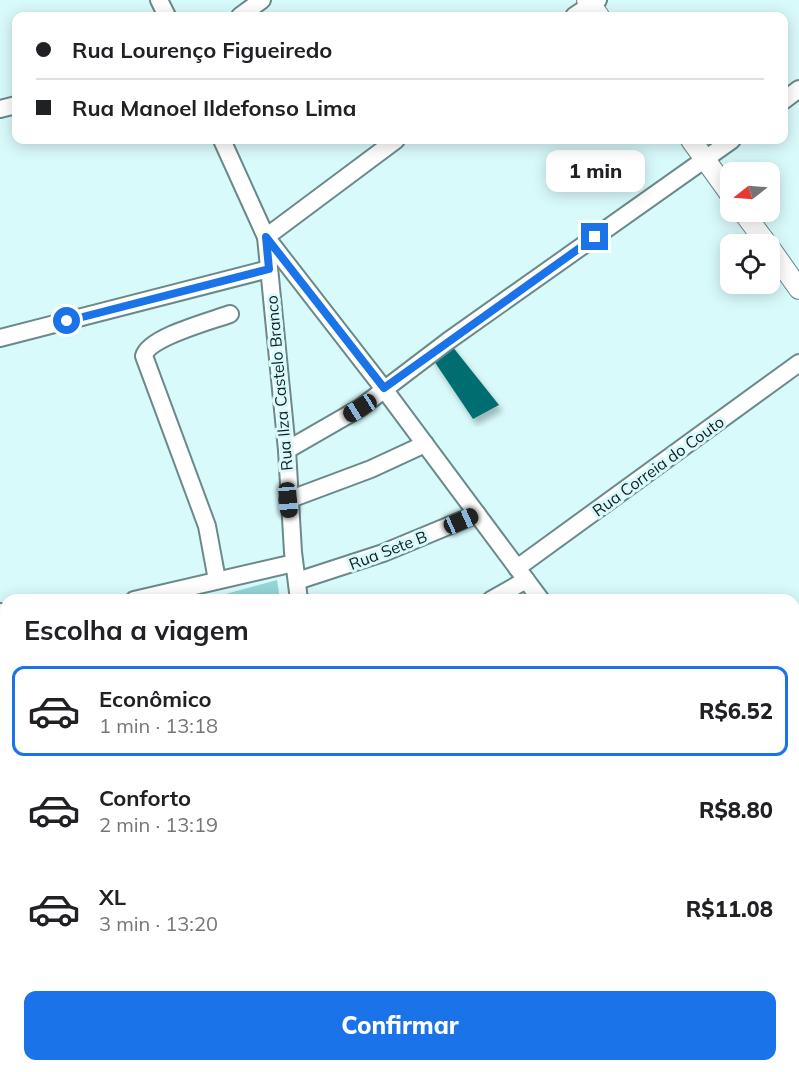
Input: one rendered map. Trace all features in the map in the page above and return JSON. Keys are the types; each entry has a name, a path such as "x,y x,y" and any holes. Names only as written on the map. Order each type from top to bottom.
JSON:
{"street":[{"path":"246,12 262,0"},
{"path":"224,144 266,237 384,388 537,594"},
{"path":"266,237 391,144"},
{"path":"694,144 720,179"},
{"path":"287,450 360,408 384,388 727,144"},
{"name":"Rua Ilza Castelo Branco","path":"266,237 287,450 288,500 298,594"},
{"path":"780,263 799,289"},
{"path":"0,338 269,269"},
{"path":"217,580 207,525 144,356 148,347 166,338 230,314"},
{"name":"Rua Correia do Couto","path":"498,594 799,363"},
{"path":"288,500 371,469 426,444"},
{"name":"Rua Sete B","path":"297,581 383,553 477,514"},
{"path":"159,594 294,562"}],"shaded area":[{"path":"277,580 279,594 225,594"}],"building":[{"path":"448,341 499,405 473,419 430,355"}],"route":[{"path":"67,321 269,269 266,237 384,388 595,237"}]}
